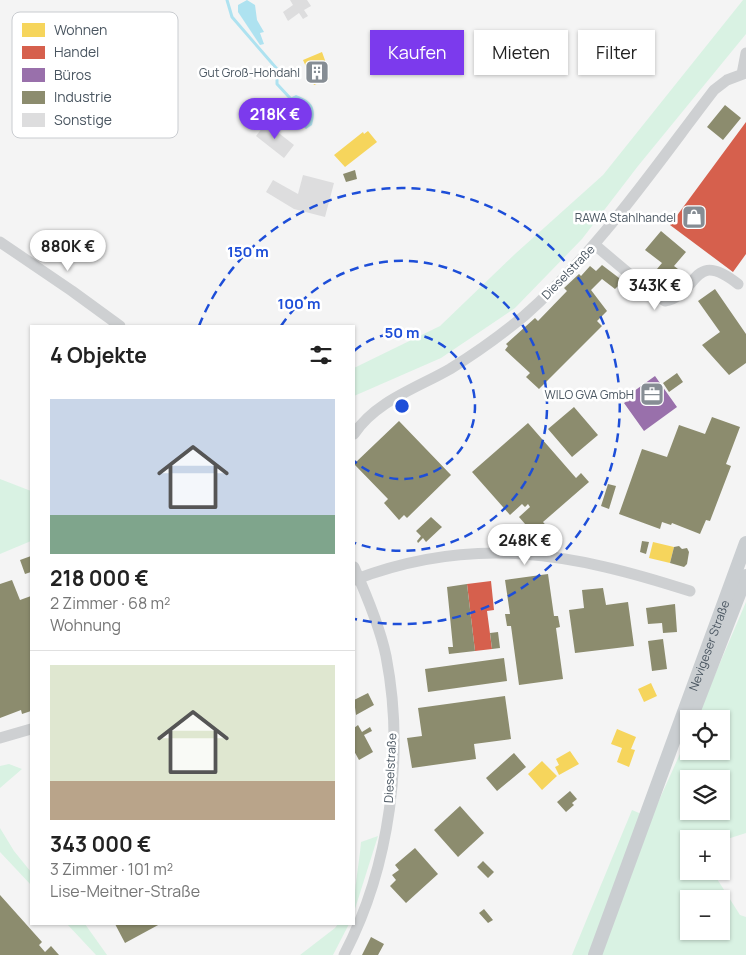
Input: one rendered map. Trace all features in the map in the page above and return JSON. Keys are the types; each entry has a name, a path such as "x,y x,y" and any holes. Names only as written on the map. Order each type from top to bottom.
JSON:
{"main road":[{"name":"Nevigeser Straße","path":"595,955 746,543"},
{"name":"Nevigeser Straße","path":"694,710 746,576"},
{"name":"Nevigeser Straße","path":"620,888 680,745"}],"street":[{"path":"744,73 746,53"},
{"name":"Dieselstraße","path":"355,433 367,417 379,408 467,358 522,317 555,288 594,245 714,90 727,80 744,73"},
{"path":"0,242 50,275 119,325"},
{"path":"594,245 640,284 665,301 678,296 695,277 705,271 715,270 738,284"},
{"path":"356,579 428,558 496,551 528,553 577,561 657,580 690,591"},
{"name":"Dieselstraße","path":"344,955 359,922 382,852 387,822 393,754 391,702 386,654 356,579"},
{"path":"0,738 30,729"}],"green space":[{"path":"743,0 746,0 746,34 638,166 582,239 515,308 441,358 355,396 355,368 440,326 515,254 603,175"},
{"path":"0,479 30,491 30,541 0,554"},
{"path":"746,602 746,833 730,838 730,830 680,830 680,880 718,880 724,890 680,890 680,940 730,940 730,899 740,915 746,917 746,955 572,955 632,810 651,818 680,754 680,760 730,760 730,710 700,710"},
{"path":"9,764 22,769 0,788 0,766"},
{"path":"0,828 14,851 30,871 30,884 0,852"},
{"path":"378,836 355,909 356,885 361,842"},
{"path":"68,925 86,925 107,955 96,955"},
{"path":"337,925 348,925 333,955 300,955"}],"water":[{"path":"247,0 255,5 257,20 264,32 260,33 264,44 260,45 238,12 238,5"},
{"path":"296,95 312,105 314,114 312,125 306,129 293,117 290,98"}],"building: Wohnen":[{"name":"Gut Groß-Hohdahl","path":"322,52 326,63 323,64 329,79 314,85 303,60"},
{"path":"368,131 377,142 345,167 334,155 363,132 364,134"},
{"path":"653,542 674,547 670,563 649,558"},
{"path":"651,683 657,696 644,702 638,689"},
{"path":"617,729 636,737 631,749 635,750 629,767 617,762 622,748 611,744"},
{"path":"570,751 579,764 559,775 555,767 559,765 556,759"},
{"path":"542,761 557,776 542,790 528,774"}],"building: Handel":[{"path":"746,122 746,254 733,272 670,225"},
{"path":"491,581 494,610 487,611 492,649 475,651 467,584"}],"building: Büros":[{"path":"655,376 677,407 644,431 624,403 632,398 630,394"}],"building: Industrie":[{"path":"725,105 741,118 723,140 707,127"},
{"path":"355,170 357,179 346,182 343,174"},
{"path":"661,231 686,252 674,266 678,269 665,286 652,275 662,263 645,250"},
{"path":"602,265 623,281 615,289 602,279 591,290 607,311 597,321 602,326 539,389 526,377 530,373 505,350 508,346 506,344 535,318 538,321 567,291 564,288 579,274 581,276 590,266 596,271"},
{"path":"715,289 746,334 746,363 729,375 702,345 720,332 698,301"},
{"path":"677,373 683,382 669,392 663,383"},
{"path":"574,407 598,435 572,457 548,429"},
{"path":"712,417 740,427 726,464 731,466 710,521 706,520 700,534 672,523 671,525 662,522 660,529 619,514 642,449 667,457 679,425 705,434"},
{"path":"399,421 451,475 407,518 404,515 399,520 384,503 388,499 355,463"},
{"path":"528,423 576,478 581,473 589,482 543,522 550,530 541,540 519,517 530,507 528,504 525,507 522,504 510,515 472,472"},
{"path":"608,484 616,486 609,509 601,506"},
{"path":"431,517 442,527 426,542 423,538 418,543 417,541 421,536 416,531"},
{"path":"642,541 649,542 646,554 640,552"},
{"path":"679,546 682,549 687,548 689,552 687,564 684,567 670,563 674,547"},
{"path":"30,556 30,572 25,574 20,560"},
{"path":"548,574 554,616 558,616 560,627 556,628 563,679 519,685 511,626 507,626 505,614 510,614 505,580"},
{"path":"12,580 20,600 30,596 30,711 22,714 21,710 0,718 0,584"},
{"path":"467,584 475,651 449,654 448,647 453,647 447,587"},
{"path":"603,588 606,605 628,602 634,646 575,653 569,610 584,608 582,590"},
{"path":"675,604 677,632 663,633 662,623 648,624 646,608"},
{"path":"498,632 500,648 492,649 490,633"},
{"path":"663,639 667,669 652,671 648,641"},
{"path":"504,658 507,681 428,692 425,669"},
{"path":"368,693 374,705 356,715 355,700"},
{"path":"505,696 511,739 474,744 476,759 412,768 407,738 422,736 418,708"},
{"path":"358,725 362,732 370,727 372,731 364,735 373,752 359,760 355,753 355,727"},
{"path":"514,753 526,767 497,791 486,778"},
{"path":"570,791 577,799 572,803 574,805 566,812 557,802"},
{"path":"460,806 484,833 458,857 434,830"},
{"path":"415,848 438,874 406,903 390,886 396,880 392,875 399,870 395,865"},
{"path":"483,861 494,872 488,878 477,867"},
{"path":"0,895 42,942 39,945 45,952 51,946 59,955 0,955"},
{"path":"484,909 493,920 488,923 479,913"},
{"path":"116,925 158,925 125,943"},
{"path":"371,937 384,944 378,955 362,955"}],"building: Sonstige":[{"path":"290,0 307,0 311,6 304,10 308,16 303,19 299,13 288,21 283,12 293,5"},
{"path":"266,123 294,145 284,158 256,136"},
{"path":"303,175 334,183 325,217 294,209 266,192 273,180 298,194"}],"waterway":[{"path":"227,0 232,17 277,69 277,84 290,98"}],"place":[{"name":"Gut Groß-Hohdahl","path":"317,72"},
{"name":"RAWA Stahlhandel","path":"694,217"},
{"name":"WILO GVA GmbH","path":"652,394"}]}
